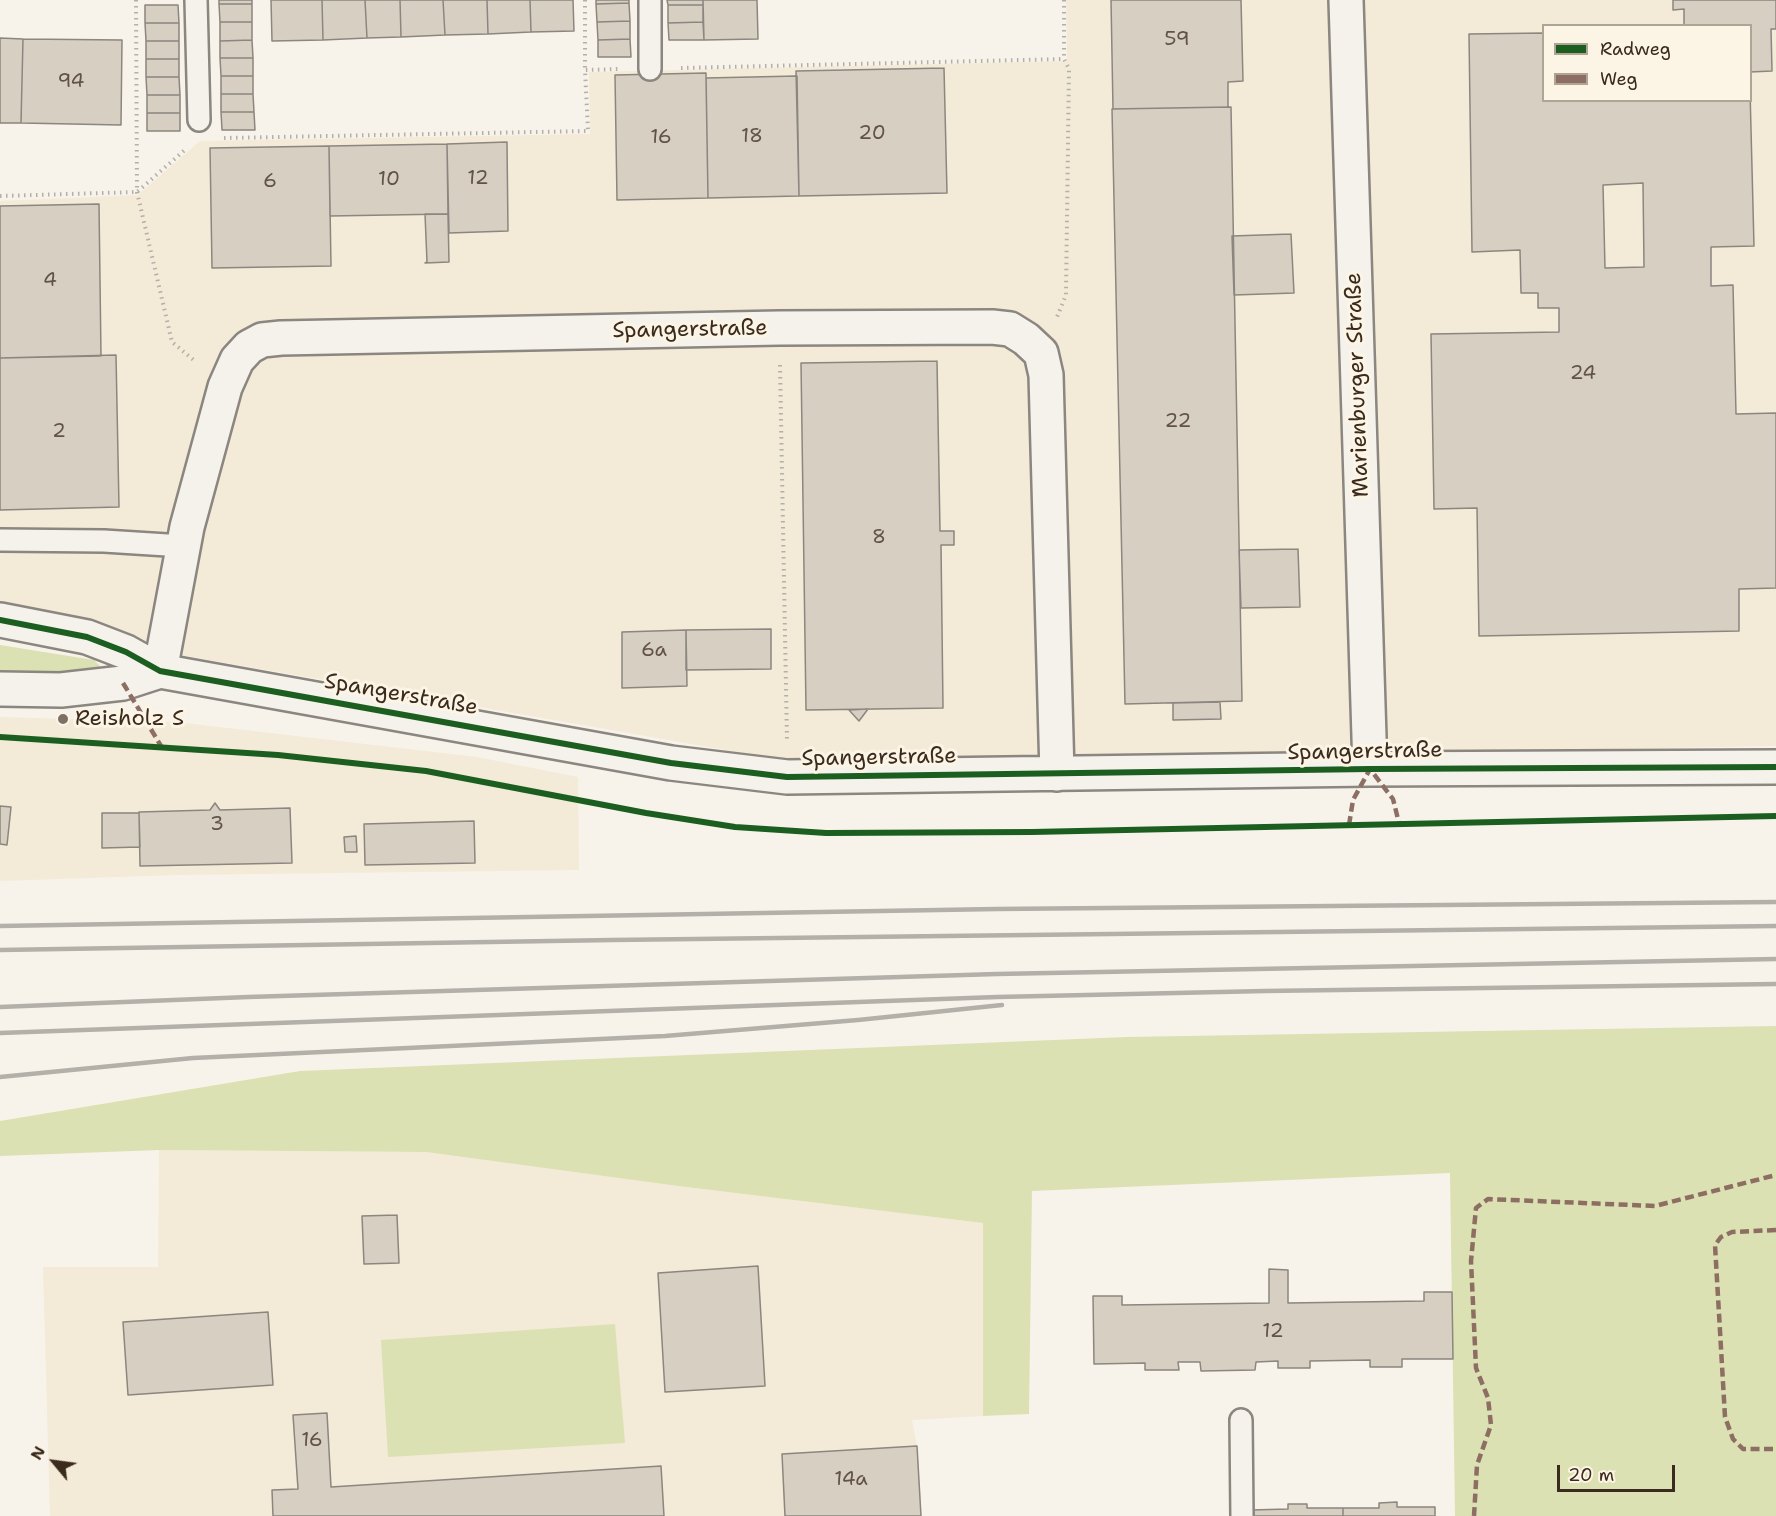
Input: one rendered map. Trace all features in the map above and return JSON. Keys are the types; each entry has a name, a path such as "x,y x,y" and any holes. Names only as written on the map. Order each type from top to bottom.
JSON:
{"street":[{"name":"Marienburger Straße","path":"1346,0 1370,769"},
{"name":"Spangerstraße","path":"160,671 183,546 225,387 237,360 249,347 262,340 779,328 992,327 1010,330 1026,339 1041,353"},
{"path":"1041,353 1046,375 1057,774"},
{"name":"Spangerstraße","path":"0,620 87,637 126,652 160,671 671,763 788,777 1370,769 1776,767"},
{"name":"Spangerstraße","path":"0,689 62,690 123,683 160,671"}],"lane":[{"path":"196,0 199,120"},
{"path":"650,0 650,69"},
{"path":"0,540 104,541 183,546"},
{"path":"1241,1420 1242,1516"}],"path":[{"path":"136,0 137,192 172,342 225,387"},
{"path":"221,138 588,131 585,0"},
{"path":"1041,353 1066,295 1069,69 1064,59 1064,0"},
{"path":"585,70 1064,59"},
{"path":"0,196 137,192 189,146"},
{"path":"779,328 788,777"}],"shaded area":[{"path":"1066,0 1338,0 1353,754 783,760 175,654 83,619 0,604 0,201 138,195 200,141 590,134 589,72 1067,61"},
{"path":"1355,0 1776,0 1776,746 1379,753"},
{"path":"0,717 176,722 477,757 578,777 579,870 176,875 0,881"},
{"path":"159,1150 426,1152 678,1186 984,1223 983,1416 912,1420 917,1446 782,1454 785,1516 50,1516 43,1267 158,1267"}],"green space":[{"path":"0,645 94,660 100,666 98,674 0,675"},
{"path":"1776,1026 1776,1516 1455,1516 1450,1173 1032,1191 1029,1414 983,1416 983,1223 678,1186 426,1152 159,1150 0,1156 0,1121 300,1071 1126,1037"},
{"path":"615,1324 625,1443 388,1457 381,1340"}],"building":[{"path":"219,0 252,0 252,4 219,4"},
{"path":"271,0 322,0 323,40 272,41"},
{"path":"322,0 365,0 367,38 323,40"},
{"path":"365,0 400,0 401,37 367,38"},
{"path":"400,0 443,0 445,35 401,37"},
{"path":"443,0 487,0 488,34 445,35"},
{"path":"487,0 530,0 531,32 488,34"},
{"path":"530,0 573,0 574,31 531,32"},
{"path":"596,0 629,0 629,3 596,4"},
{"path":"667,0 703,0 703,5 668,5"},
{"path":"703,0 757,0 758,39 704,40"},
{"path":"1111,0 1241,0 1243,81 1228,82 1228,107 1113,109"},
{"path":"1673,0 1776,0 1776,29 1771,29 1772,71 1752,72 1752,24 1684,24 1684,9 1673,10"},
{"path":"629,3 630,21 597,22 596,4"},
{"path":"219,4 252,4 252,22 220,22"},
{"path":"145,5 178,5 179,23 145,23"},
{"path":"668,5 703,5 703,22 668,23"},
{"path":"630,21 630,39 598,40 597,22"},
{"path":"220,22 252,22 252,40 220,41"},
{"path":"703,22 704,40 669,40 668,23"},
{"path":"145,23 179,23 179,41 146,41"},
{"path":"1542,33 1542,102 1750,102 1754,246 1711,247 1711,286 1733,285 1736,414 1776,413 1776,588 1739,589 1739,631 1479,636 1477,508 1434,509 1431,334 1559,332 1559,308 1538,308 1538,293 1521,293 1520,250 1472,252 1469,34","holes":["1643,183 1644,267 1605,268 1603,185"]},
{"path":"0,38 23,39 21,123 0,123"},
{"path":"23,39 122,40 121,125 21,123"},
{"path":"630,39 631,57 598,57 598,40"},
{"path":"252,40 253,58 220,58 220,41"},
{"path":"146,41 179,41 179,59 146,59"},
{"path":"220,58 253,58 253,76 221,76"},
{"path":"146,59 179,59 179,77 146,77"},
{"path":"944,68 947,193 799,196 796,71"},
{"path":"706,73 708,198 617,200 615,75"},
{"path":"221,76 253,76 253,94 221,94"},
{"path":"797,76 799,196 708,198 706,78"},
{"path":"146,77 179,77 180,95 147,95"},
{"path":"221,94 253,94 254,112 221,112"},
{"path":"147,95 180,95 180,113 147,113"},
{"path":"1231,107 1242,701 1125,704 1112,109"},
{"path":"221,112 254,112 255,130 222,130"},
{"path":"147,113 180,113 180,131 147,131"},
{"path":"507,142 508,231 449,233 447,144"},
{"path":"447,144 448,214 330,216 329,146"},
{"path":"329,146 331,266 212,268 210,148"},
{"path":"99,204 101,356 0,358 0,206"},
{"path":"425,214 448,214 449,262 425,263 427,262"},
{"path":"1291,234 1294,293 1234,295 1232,236"},
{"path":"116,355 119,507 0,510 0,358"},
{"path":"937,361 940,531 954,531 954,545 941,545 943,708 806,710 801,363"},
{"path":"1298,549 1300,607 1241,608 1239,550"},
{"path":"771,629 771,669 686,670 686,630"},
{"path":"686,630 687,686 622,688 622,632"},
{"path":"1220,702 1221,719 1173,720 1173,703"},
{"path":"868,709 859,721 849,710"},
{"path":"215,803 220,810 290,808 292,863 140,866 139,812 210,810"},
{"path":"0,806 11,807 7,845 0,844"},
{"path":"102,813 139,813 140,847 102,848"},
{"path":"474,821 475,863 365,865 364,824"},
{"path":"356,836 357,852 345,852 344,837"},
{"path":"397,1215 399,1263 364,1264 362,1216"},
{"path":"758,1266 765,1386 665,1392 658,1273"},
{"path":"1269,1269 1288,1270 1288,1303 1424,1301 1424,1292 1452,1292 1453,1359 1402,1359 1402,1367 1370,1367 1370,1360 1310,1361 1310,1368 1278,1368 1278,1361 1256,1362 1255,1370 1201,1371 1200,1362 1178,1362 1179,1370 1145,1370 1145,1363 1094,1364 1093,1296 1122,1296 1122,1305 1269,1303"},
{"path":"268,1312 273,1385 128,1395 123,1322"},
{"path":"327,1413 331,1487 661,1466 664,1516 273,1516 272,1490 298,1489 293,1415"},
{"path":"917,1446 921,1516 785,1516 782,1454"},
{"path":"1397,1502 1397,1507 1435,1507 1435,1516 1343,1516 1343,1508 1379,1508 1379,1503"},
{"path":"1288,1504 1307,1504 1307,1508 1343,1508 1343,1516 1252,1516 1251,1510 1288,1509"}],"railway":[{"path":"0,926 997,909 1776,902"},
{"path":"0,950 1776,926"},
{"path":"0,1007 997,974 1776,959"},
{"path":"0,1033 997,997 1776,984"},
{"path":"0,1077 193,1058 665,1036 1002,1005"}],"marked path":[{"path":"123,683 161,746"},
{"path":"1349,825 1353,800 1370,769 1393,799 1399,823"},
{"path":"1474,1516 1477,1465 1491,1425 1488,1398 1476,1368 1471,1261 1476,1208 1488,1199 1655,1206 1776,1175"},
{"path":"1776,1230 1732,1232 1721,1237 1715,1245 1725,1417 1733,1439 1743,1449 1776,1449"}],"cycle path":[{"path":"0,620 87,637 126,652 160,671 671,763 787,777 1370,769 1776,767"},
{"path":"0,737 278,755 426,771 646,813 735,827 826,833 1032,832 1776,816"}],"place":[{"name":"Reisholz S","path":"63,719"}]}
